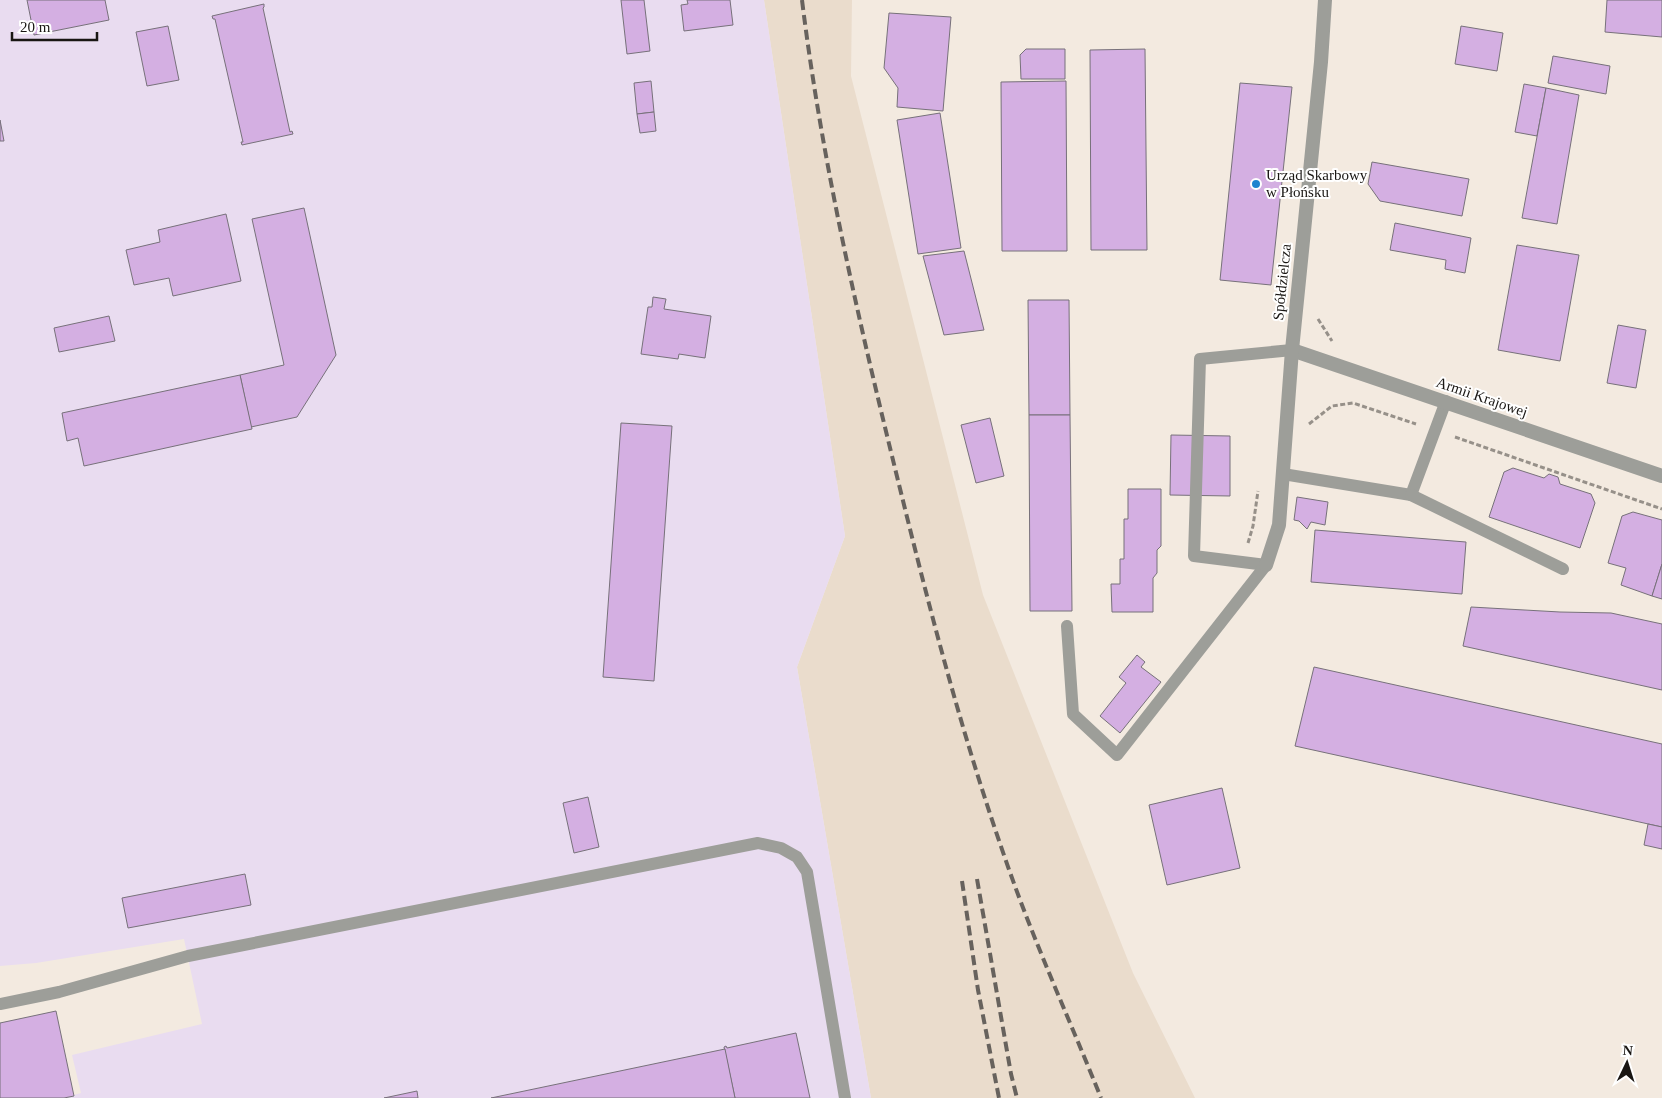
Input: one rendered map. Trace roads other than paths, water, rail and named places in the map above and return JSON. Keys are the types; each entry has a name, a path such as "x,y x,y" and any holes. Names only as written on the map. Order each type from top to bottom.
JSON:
{"street":[{"name":"Spółdzielcza","path":"1266,565 1279,525 1292,350 1321,62 1324,0"},
{"name":"Armii Krajowej","path":"1292,350 1662,476"}],"lane":[{"path":"1266,565 1194,556 1200,359 1292,350"},
{"path":"1411,495 1446,401"},
{"path":"1283,474 1411,495 1563,569"},
{"path":"1067,626 1074,714 1117,755 1266,565"},
{"path":"0,1004 59,992 188,956 758,843 781,848 797,857 807,872 845,1098"}],"railway":[{"path":"802,0 819,115 852,286 892,456 944,658 988,809 1016,889 1101,1098"},
{"path":"977,879 1011,1074 1017,1098"},
{"path":"962,881 978,990 999,1098"}],"place":[{"name":"Urząd Skarbowy w Płońsku","path":"1256,184"}]}
